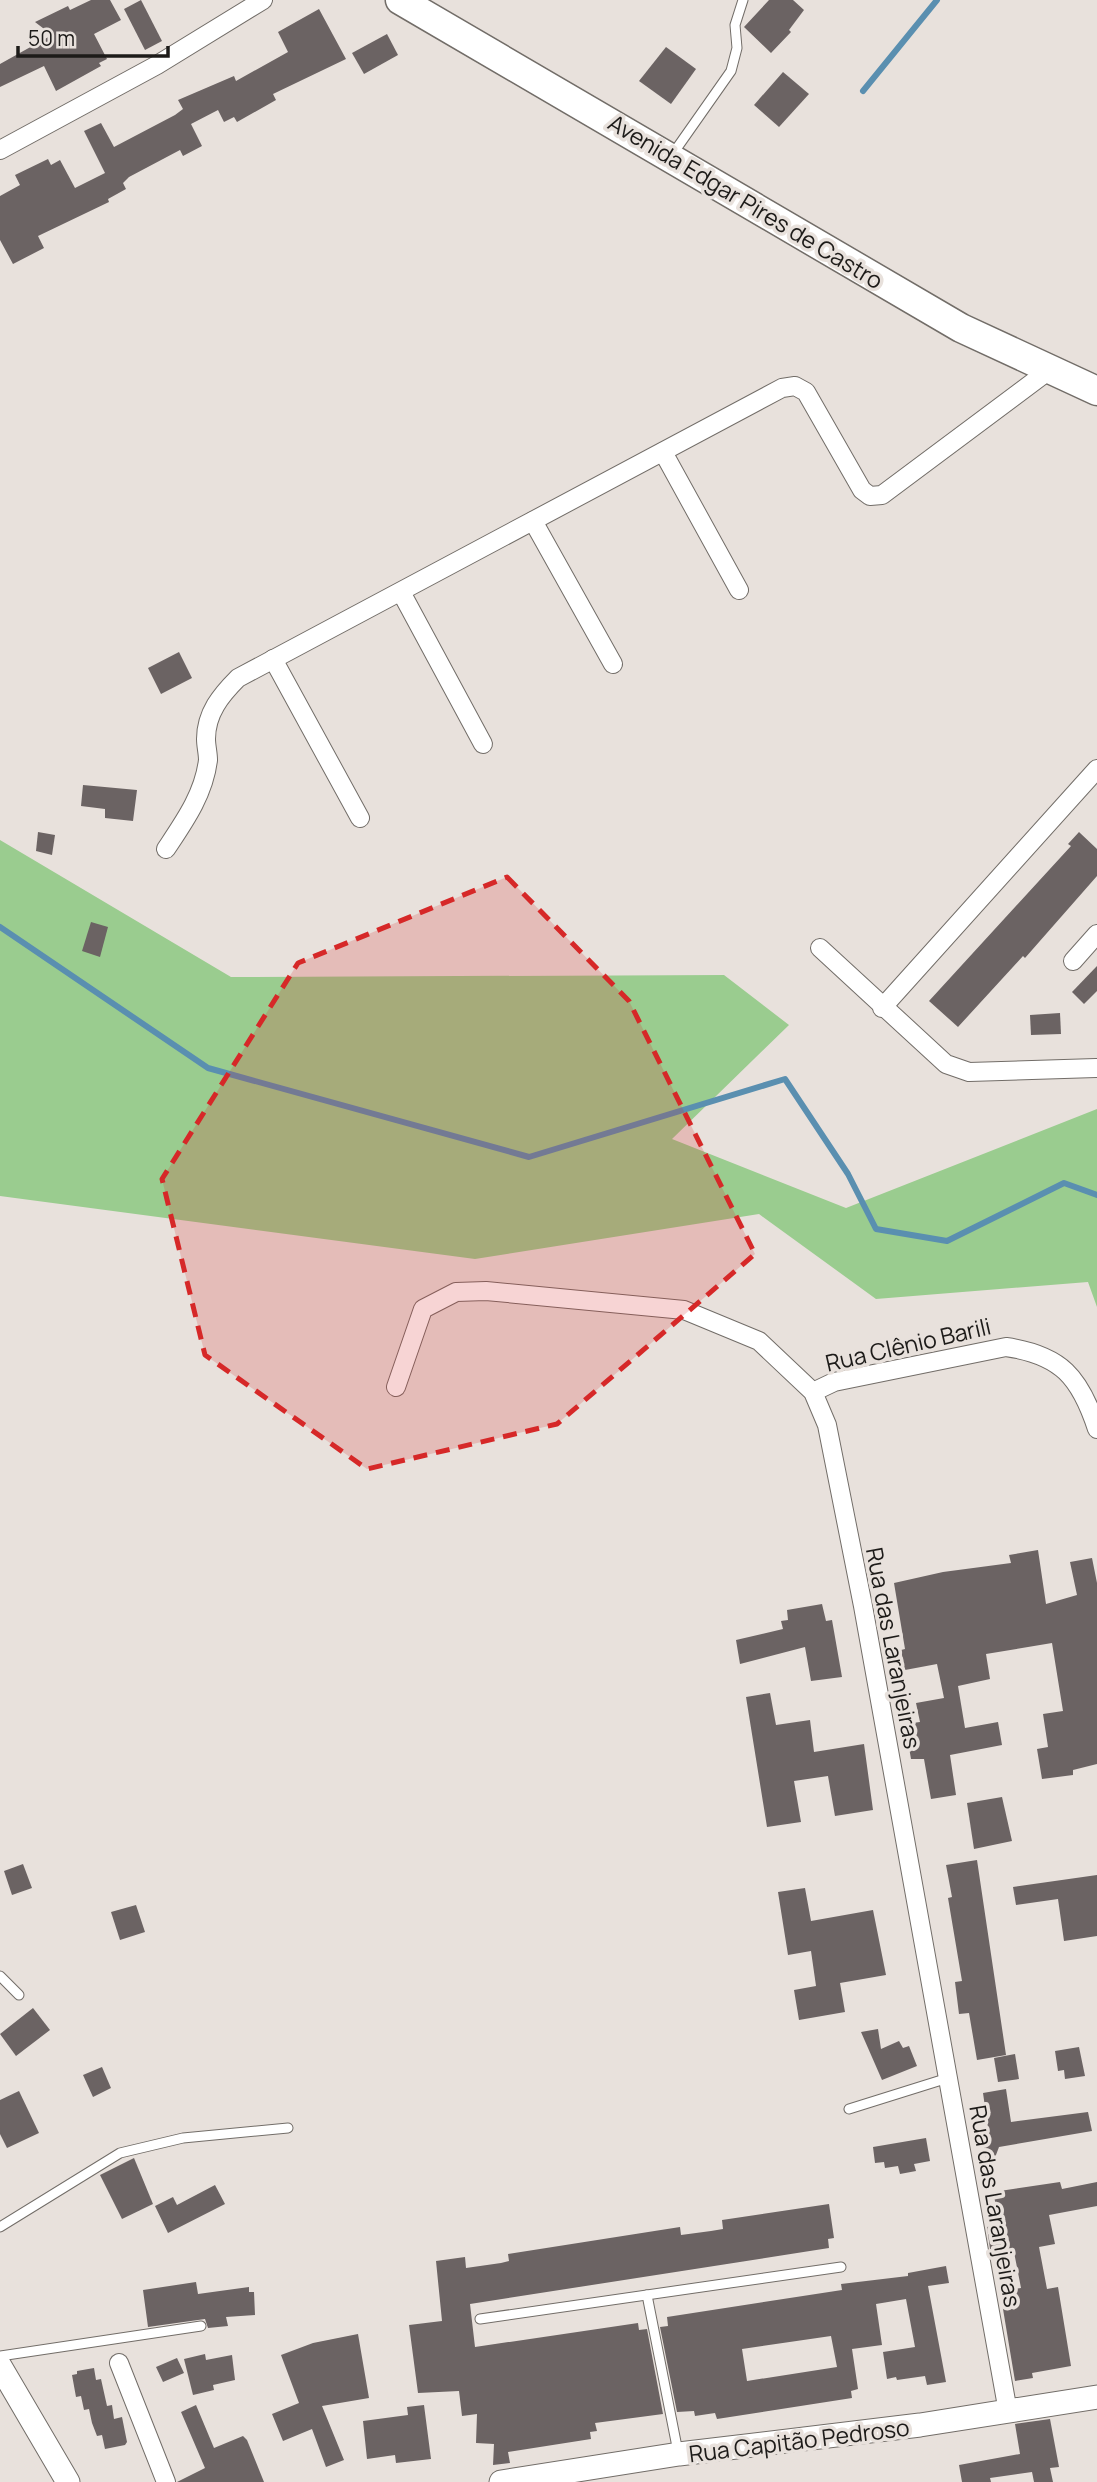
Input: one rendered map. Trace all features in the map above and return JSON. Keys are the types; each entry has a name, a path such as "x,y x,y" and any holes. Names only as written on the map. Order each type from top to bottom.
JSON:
{"main road":[{"name":"Avenida Edgar Pires de Castro","path":"400,0 671,156 961,328 1048,371 1097,391"}],"street":[{"path":"0,150 157,65 263,0"},
{"path":"166,849 194,808 208,760 206,737 210,715 221,694 238,678 273,659 782,388 795,386 810,398 862,490 870,496 882,495 1048,371"},
{"path":"663,452 739,590"},
{"path":"533,521 613,664"},
{"path":"401,592 483,744"},
{"path":"273,659 360,818"},
{"path":"882,1008 1097,769"},
{"path":"1073,961 1097,934"},
{"path":"820,948 882,1008 946,1064 969,1072 1096,1068"},
{"name":"Rua das Laranjeiras","path":"396,1387 423,1309 456,1292 486,1291 684,1310 759,1341 813,1392 827,1425 863,1606 1008,2412"},
{"name":"Rua Clênio Barili","path":"813,1392 834,1382 1006,1347 1043,1356 1074,1378 1088,1400 1097,1429"},
{"path":"119,2363 166,2482"},
{"path":"0,2367 68,2482"},
{"name":"Rua Capitão Pedroso","path":"501,2482 679,2454 1008,2412 1097,2397"}],"lane":[{"path":"671,156 731,71 737,48 736,25 743,0"},
{"path":"0,1976 19,1994"},
{"path":"849,2109 948,2078"},
{"path":"0,2227 120,2153 183,2138 288,2129"},
{"path":"480,2319 841,2267"},
{"path":"647,2295 679,2454"},
{"path":"0,2356 201,2326"}],"highlighted area":[{"path":"507,877 629,1001 755,1254 557,1424 367,1469 205,1355 162,1179 298,963"}],"green space":[{"path":"0,840 231,977 724,975 789,1025 672,1139 846,1208 1097,1109 1097,1307 1088,1282 876,1299 759,1214 475,1259 0,1196"}],"building":[{"path":"91,0 110,0 121,20 94,34 107,59 99,63 101,66 56,91 44,66 0,87 0,64 52,35 35,22 68,6 70,10"},
{"path":"141,0 162,41 145,50 124,9"},
{"path":"769,0 793,0 804,10 789,30 791,32 771,53 744,27"},
{"path":"319,9 346,59 273,94 276,100 237,122 234,117 224,122 218,110 191,124 202,146 183,156 180,150 129,177 123,183 126,189 108,199 109,202 38,236 44,248 13,264 0,240 0,196 20,185 15,175 48,159 51,165 60,160 75,188 105,173 84,131 101,123 114,147 175,115 183,109 178,100 234,76 236,81 288,52 278,32"},
{"path":"387,34 398,55 364,74 352,53"},
{"path":"666,47 696,69 671,104 639,81"},
{"path":"783,72 809,94 779,127 754,105"},
{"path":"179,652 192,678 161,694 148,668"},
{"path":"83,785 137,790 133,821 105,818 105,809 81,806"},
{"path":"38,832 55,835 52,855 36,851"},
{"path":"1079,832 1097,849 1097,876 1025,958 1023,956 958,1027 929,1001 1071,846 1068,844"},
{"path":"91,922 108,927 100,957 82,951"},
{"path":"1097,966 1097,991 1084,1004 1072,992"},
{"path":"1060,1013 1061,1034 1031,1035 1030,1015"},
{"path":"1038,1550 1046,1604 1077,1595 1070,1562 1092,1558 1097,1583 1097,1764 1073,1770 1073,1775 1042,1779 1037,1749 1048,1747 1043,1714 1063,1711 1052,1643 986,1654 990,1679 958,1686 965,1728 998,1722 1002,1745 950,1755 956,1795 931,1799 924,1759 911,1759 905,1724 920,1722 916,1703 944,1698 937,1664 905,1670 901,1650 905,1649 894,1583 943,1572 1011,1563 1009,1555"},
{"path":"822,1604 826,1621 832,1620 842,1677 811,1681 805,1647 740,1664 736,1640 783,1629 781,1621 788,1620 787,1610"},
{"path":"770,1693 776,1725 810,1720 814,1752 864,1744 873,1810 835,1816 828,1776 794,1781 801,1822 767,1827 746,1697"},
{"path":"1002,1797 1012,1841 974,1849 967,1803"},
{"path":"977,1860 1006,2055 977,2060 969,2013 959,2014 955,1982 962,1981 948,1898 952,1897 946,1865"},
{"path":"23,1864 32,1888 12,1895 4,1871"},
{"path":"1097,1875 1097,1936 1064,1941 1058,1899 1016,1905 1013,1887"},
{"path":"805,1888 811,1921 873,1910 886,1975 840,1983 845,2012 799,2020 794,1990 816,1986 811,1951 788,1955 778,1892"},
{"path":"136,1905 145,1932 120,1940 111,1912"},
{"path":"33,2008 50,2030 16,2056 0,2034"},
{"path":"878,2029 881,2049 899,2041 903,2048 909,2046 917,2066 882,2080 861,2032"},
{"path":"1079,2047 1085,2076 1065,2079 1064,2070 1058,2071 1055,2051"},
{"path":"1015,2054 1019,2079 998,2082 994,2058"},
{"path":"102,2067 111,2088 93,2097 83,2075"},
{"path":"1006,2089 1011,2122 1088,2112 1092,2131 999,2147 988,2176 982,2129 988,2128 983,2093"},
{"path":"19,2091 39,2133 7,2148 0,2134 0,2100"},
{"path":"926,2138 930,2161 914,2164 916,2171 900,2174 898,2166 885,2168 884,2162 875,2163 873,2147"},
{"path":"134,2158 153,2204 122,2219 100,2175"},
{"path":"1060,2182 1062,2189 1097,2182 1097,2206 1049,2215 1055,2244 1039,2247 1047,2289 1058,2287 1071,2366 1032,2373 1033,2378 1015,2381 1000,2291 1021,2288 1014,2252 991,2256 987,2227 1000,2224 993,2192"},
{"path":"215,2185 225,2204 168,2233 155,2206 173,2197 177,2205"},
{"path":"829,2204 834,2238 828,2239 829,2248 470,2304 475,2347 638,2323 639,2330 647,2329 663,2414 595,2423 597,2431 590,2432 591,2439 508,2452 510,2463 493,2465 494,2444 476,2443 477,2414 462,2416 459,2391 418,2393 409,2325 442,2321 436,2261 465,2257 466,2268 501,2263 509,2261 508,2254 680,2227 681,2235 711,2231 723,2229 722,2220"},
{"path":"946,2266 949,2283 928,2286 946,2382 927,2385 925,2376 887,2379 883,2352 915,2347 906,2299 876,2304 882,2345 852,2349 858,2389 851,2391 852,2398 717,2419 715,2413 695,2416 694,2411 677,2412 660,2327 668,2326 667,2317 842,2290 841,2284 908,2276 908,2273","holes":["831,2336 837,2367 747,2381 742,2349"]},
{"path":"196,2282 198,2294 249,2287 249,2292 254,2292 255,2315 226,2317 228,2326 208,2328 205,2319 148,2327 143,2290"},
{"path":"358,2334 369,2398 322,2406 344,2460 326,2467 312,2429 283,2441 272,2414 299,2403 281,2355 313,2343"},
{"path":"205,2354 206,2360 232,2355 235,2380 213,2385 214,2390 193,2395 184,2359"},
{"path":"177,2358 184,2373 163,2382 156,2367"},
{"path":"94,2368 96,2380 101,2379 107,2406 112,2405 114,2419 122,2417 127,2442 125,2445 105,2449 102,2435 97,2436 89,2409 84,2410 81,2396 76,2397 72,2375 77,2374 77,2371"},
{"path":"196,2405 214,2448 243,2436 247,2440 264,2482 177,2482 205,2468 181,2412"},
{"path":"424,2405 431,2459 396,2463 395,2455 367,2459 363,2421 408,2415 407,2407"},
{"path":"1050,2419 1059,2467 1050,2468 1053,2482 1034,2482 1032,2472 990,2478 991,2482 962,2482 959,2465 1020,2454 1015,2424"}],"waterway":[{"path":"863,91 937,0"},
{"path":"0,927 208,1068 529,1157 785,1079 848,1174 876,1229 947,1241 1064,1183 1097,1195"}]}
